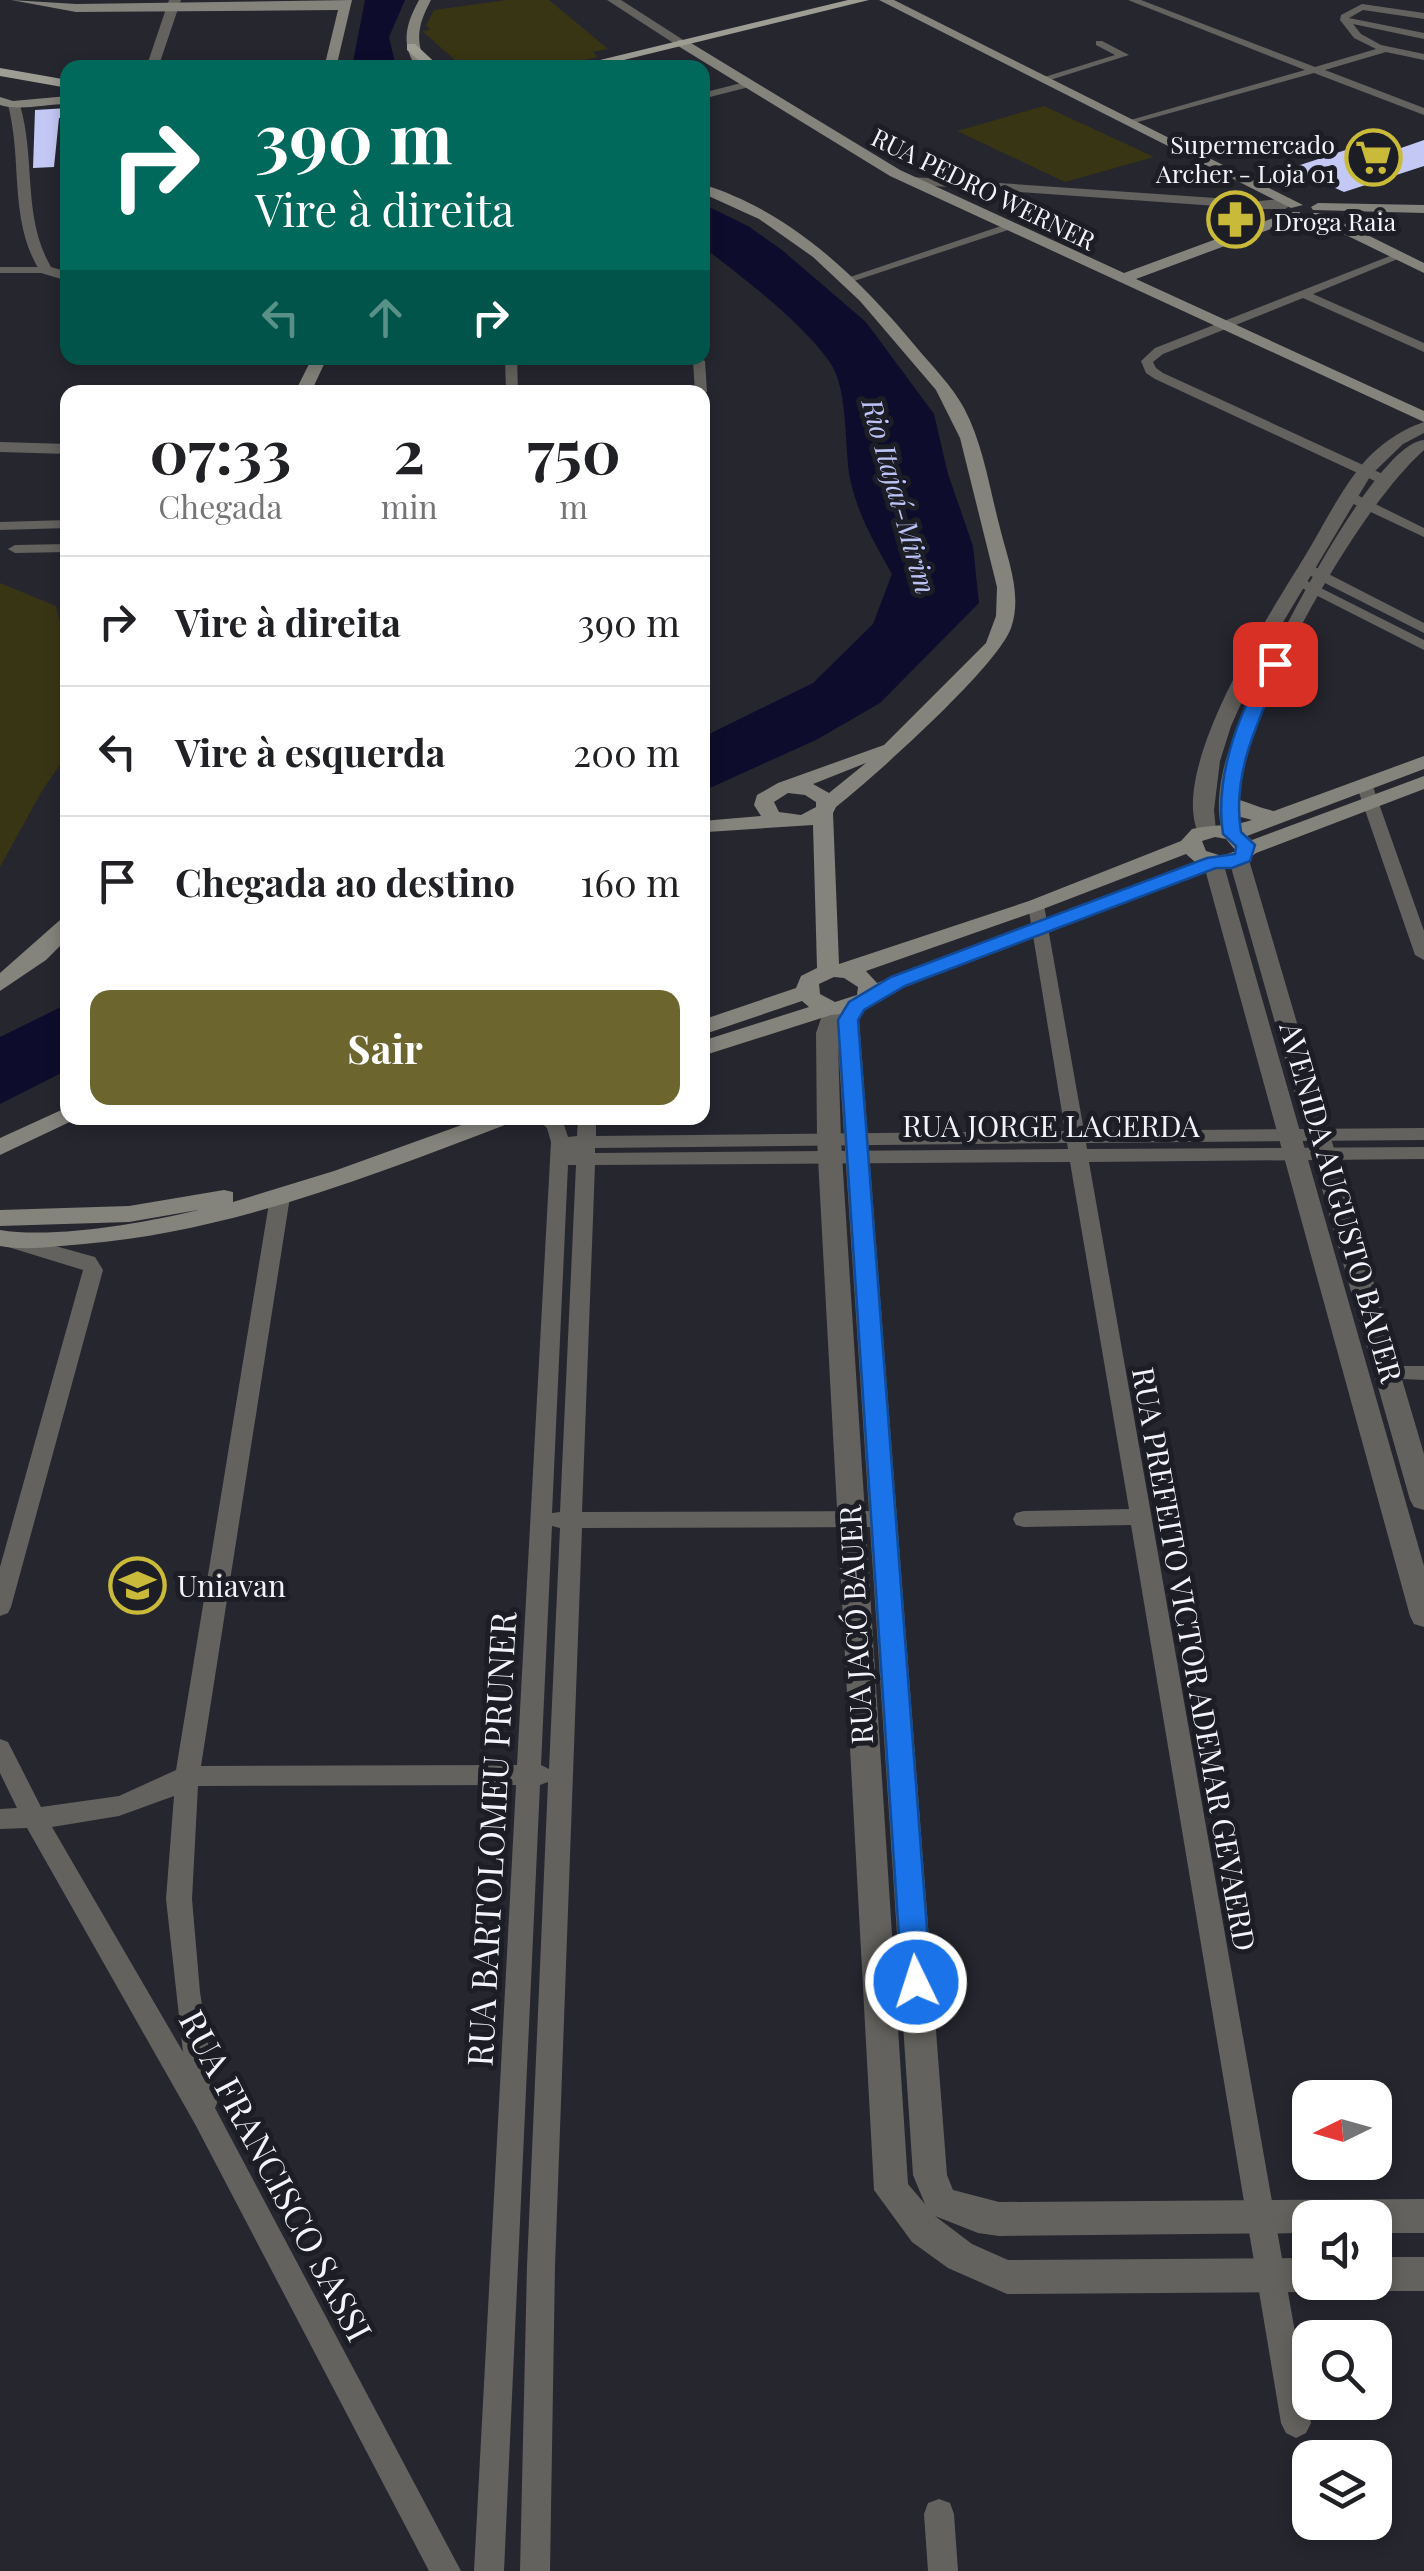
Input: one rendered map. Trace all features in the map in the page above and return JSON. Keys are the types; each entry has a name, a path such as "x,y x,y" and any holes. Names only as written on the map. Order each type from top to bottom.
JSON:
{"main road":[{"path":"16,0 62,7 346,3 332,60"},
{"path":"419,60 411,47 412,29 424,0"},
{"path":"608,60 862,0"},
{"path":"886,0 1292,208 1318,212 1424,210"},
{"name":"RUA PEDRO WERNER","path":"682,43 710,60"},
{"path":"411,47 426,60"},
{"name":"RUA PEDRO WERNER","path":"710,60 912,181 1423,419"},
{"path":"0,72 60,85"},
{"path":"4,102 50,98 60,91"},
{"path":"4,102 60,100"},
{"path":"710,191 768,216 850,278 937,382 958,413 972,453 1008,604 1006,620 994,645 825,809 810,820 710,827"},
{"path":"1121,280 1292,208"},
{"path":"1318,212 1424,269"},
{"path":"710,824 777,791 892,747"},
{"path":"710,1025 806,992 813,976 1037,916 1233,851 1367,793 1424,762"},
{"path":"1198,838 1197,856 1233,851 1276,818 1424,782"},
{"path":"825,856 809,836 764,805 777,791 810,788 822,795 837,971"},
{"path":"1229,802 1244,812 1276,818"},
{"path":"710,1047 847,1005 1198,838 1233,851"},
{"path":"0,984 60,933"},
{"path":"837,971 866,982 847,1005"},
{"path":"806,992 814,1002 847,1005"},
{"path":"0,1147 60,1118"},
{"path":"3,1232 215,1201 436,1125"},
{"path":"3,1232 110,1236 180,1226 280,1197 482,1125"}],"street":[{"path":"613,0 682,43"},
{"path":"1133,0 1424,112"},
{"path":"155,60 174,4"},
{"path":"1345,20 1347,12 1362,7 1424,16"},
{"path":"1345,20 1424,36"},
{"path":"1345,20 1360,38 1380,51 1424,70"},
{"path":"1043,79 1124,56 1098,43"},
{"path":"1132,123 1380,51 1424,58"},
{"path":"710,94 749,84"},
{"path":"4,102 24,134 22,181 32,239 46,270"},
{"path":"912,181 1292,208"},
{"path":"850,278 1007,228"},
{"path":"1399,256 1159,351 1150,357 1148,366 1159,376 1424,521"},
{"path":"0,270 60,274"},
{"path":"1303,294 1424,348"},
{"name":"AVENIDA AUGUSTO BAUER","path":"1198,838 1222,726 1252,660 1301,573 1397,441 1423,419"},
{"name":"AVENIDA AUGUSTO BAUER","path":"1424,442 1364,489 1246,730 1231,778 1229,802 1250,993 1424,1616"},
{"path":"0,447 60,449"},
{"path":"1364,489 1424,532"},
{"path":"0,526 60,524"},
{"path":"15,549 60,548"},
{"path":"1301,573 1424,646"},
{"path":"1320,584 1424,629"},
{"path":"1252,660 1275,664"},
{"path":"1222,726 1246,730"},
{"path":"1367,793 1420,934 1424,955"},
{"name":"AVENIDA AUGUSTO BAUER","path":"1233,851 1424,1500"},
{"name":"RUA PREFEITO VICTOR ADEMAR GEVAERD","path":"1037,916 1296,2423"},
{"path":"1250,993 1277,992"},
{"name":"RUA JACÓ BAUER","path":"847,1005 827,1033 872,1334 932,2216"},
{"path":"555,1125 575,1144"},
{"name":"RUA JORGE LACERDA","path":"1321,1144 1424,1134"},
{"name":"RUA JORGE LACERDA","path":"575,1144 844,1148 1321,1144 1424,1152"},
{"name":"RUA BARTOLOMEU PRUNER","path":"536,2571 541,2266 578,1296 575,1144"},
{"name":"RUA BARTOLOMEU PRUNER","path":"489,2571 552,1296 575,1144"},
{"name":"RUA JACÓ BAUER","path":"844,1148 840,1336 886,2173 890,2190 932,2216"},
{"path":"205,2115 180,1899 187,1776 280,1197"},
{"path":"0,1607 93,1270 88,1262 3,1232"},
{"path":"1325,1263 1355,1262"},
{"path":"552,1296 578,1296"},
{"path":"1337,1306 1368,1305"},
{"path":"840,1336 872,1334"},
{"path":"1387,1373 1424,1373"},
{"path":"1024,1519 1140,1518"},
{"path":"541,1520 884,1519"},
{"name":"RUA FRANCISCO SASSI","path":"0,1749 34,1818 205,2115 446,2571"},
{"path":"0,1819 121,1808 155,1796 187,1776 560,1775"},
{"path":"515,2039 550,2039"},
{"path":"932,2216 1424,2216"},
{"path":"932,2216 960,2256 1008,2278 1292,2275"},
{"path":"504,2267 541,2266"},
{"path":"1392,2274 1424,2274"},
{"path":"939,2514 943,2571"}],"shaded area":[{"path":"507,0 549,0 608,49 593,52 598,57 583,60 455,60 422,31 430,30 426,25 434,10"},
{"path":"1044,106 1154,157 1065,182 957,131"},
{"path":"0,583 56,606 60,623 60,765 0,867"}],"water":[{"path":"365,0 405,0 389,37 394,60 353,60"},
{"name":"Rio Itajaí-Mirim","path":"710,207 748,226 782,250 866,322 934,414 948,474 973,546 979,603 880,703 816,740 710,788 710,734 813,683 873,624 892,574 854,495 836,373 817,346 710,253"},
{"path":"60,1007 60,1074 0,1104 0,1037"}],"building":[{"path":"60,108 54,167 33,168 35,110"},
{"name":"Supermercado Archer - Loja 01","path":"1379,139 1401,148 1424,140 1424,166 1344,192 1291,168"}],"place":[{"name":"Supermercado Archer - Loja 01","path":"1374,157"},
{"name":"Droga Raia","path":"1235,220"},
{"name":"Uniavan","path":"138,1585"}],"route":[{"path":"916,1982 848,1020 856,1006 898,981 1213,862 1232,862 1243,857 1246,845 1232,834 1231,778 1246,730 1275,664"}]}
